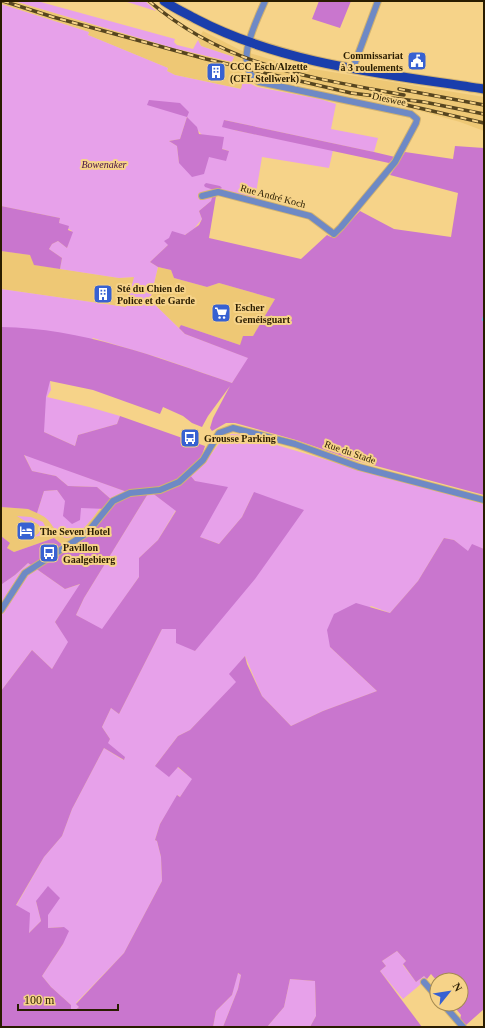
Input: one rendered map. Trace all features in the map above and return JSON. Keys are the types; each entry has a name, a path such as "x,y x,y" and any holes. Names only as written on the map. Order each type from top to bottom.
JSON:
{"main road":[{"path":"165,1 207,25 248,41 294,56 353,68 484,89"}],"street":[{"path":"248,41 265,1"},
{"path":"353,68 378,1"},
{"name":"Dieswee","path":"248,41 249,73 260,82 411,114 416,119 411,135 395,162 334,234"},
{"name":"Rue André Koch","path":"202,196 218,192 310,216 334,234"},
{"name":"Rue du Stade","path":"1,610 25,573 87,533 113,501 130,493 160,490 179,482 202,460 219,433 233,428 296,444 359,467 484,500"},
{"path":"424,982 429,987"},
{"path":"450,1012 463,1027"}],"shaded area":[{"path":"1,1 14,1 173,48 232,62 234,57 201,46 198,40 203,31 240,50 289,65 484,97 484,131 460,122 424,112 261,76 241,70 244,77 242,89 175,75 167,71 168,68 88,35 89,32 1,4"},
{"path":"319,1 351,1 340,28 312,19"},
{"path":"149,100 180,103 189,112 187,117 147,105"},
{"path":"187,117 197,127 199,134 224,137 222,149 229,151 226,161 209,157 204,174 192,177 179,163 177,146 169,141 180,139"},
{"path":"224,120 395,157 389,163 234,130 222,127"},
{"path":"455,146 484,148 484,495 354,460 296,440 235,423 226,423 212,431 210,428 213,418 230,386 208,416 202,427 163,407 160,414 93,390 50,381 46,397 44,432 75,446 78,435 117,424 120,416 205,446 201,458 189,474 195,481 228,487 200,537 219,544 242,517 254,492 304,510 255,579 195,651 176,643 176,629 162,629 119,714 111,708 102,727 110,739 108,743 125,757 124,760 104,748 72,809 62,836 44,857 16,905 30,913 29,933 41,921 36,901 48,886 60,898 48,915 48,928 64,927 69,931 63,944 42,976 51,987 71,1005 71,1010 74,1011 79,1007 76,1004 124,953 162,881 161,857 157,841 155,840 160,824 177,795 180,797 192,779 178,767 169,777 155,766 178,736 190,730 236,682 229,674 245,656 247,664 262,696 291,726 323,711 377,691 330,647 327,630 334,614 356,603 390,613 418,581 444,538 454,540 468,551 472,544 484,549 484,1009 466,1025 460,1019 461,1015 459,1012 469,1012 469,972 429,972 429,976 427,979 424,976 416,982 403,964 406,961 397,951 382,961 386,966 380,971 422,1027 310,1027 316,1016 315,981 290,979 284,1007 267,1027 223,1027 238,989 241,975 238,973 232,995 216,1011 213,1027 1,1027 1,691 32,650 52,669 68,642 55,622 80,584 65,589 28,563 2,584 1,536 10,543 7,548 14,552 54,538 65,547 80,538 106,509 81,508 80,520 72,524 63,516 65,501 57,490 44,491 37,513 28,509 1,507 1,327 31,329 90,338 147,354 232,383 248,358 185,334 179,328 181,325 240,345 243,336 253,336 275,299 219,283 207,287 174,278 171,270 158,267 150,262 168,245 164,241 169,238 172,231 185,235 199,225 202,219 199,211 211,201 214,190 205,187 204,185 206,183 220,186 222,188 217,190 209,238 301,259 327,235 331,237 343,229 360,211 394,229 451,237 458,193 390,175 405,152 453,159","holes":["24,455 130,493 113,501 97,487 68,486 56,476 32,471","149,492 176,511 158,540 139,558 139,577 102,629 76,615 84,598"]},
{"path":"1,206 60,218 59,223 69,226 68,230 73,232 67,248 58,241 52,244 49,249 62,258 60,269 34,265 30,255 1,251"},
{"name":"Sté du Chien de Police et de Garde","path":"1,251 31,255 35,265 119,278 135,277 126,307 1,289"},
{"path":"158,267 171,270 174,278 207,287 219,283 275,299 253,337 240,345 181,325 179,328 150,300"},
{"path":"1,507 28,509 37,512 106,509 87,533 65,547 54,538 14,552 7,548 10,543 1,536"}],"green space":[{"path":"14,1 37,1 175,39 174,42 177,45 193,49 198,40 201,46 234,57 232,62 173,48"},
{"path":"124,1 145,1 156,11"},
{"name":"Bowenaker","path":"1,4 89,32 88,35 168,68 167,71 175,75 241,89 244,77 249,83 257,87 320,99 336,104 331,129 378,138 374,152 224,120 234,130 333,150 329,168 262,157 255,199 214,189 211,201 199,211 202,219 193,230 168,245 150,262 158,267 150,300 185,334 249,358 232,383 160,358 93,338 50,380 51,390 47,397 120,416 117,424 78,435 75,446 44,432 1,427 1,289 126,307 134,277 119,278 60,269 62,258 49,249 52,244 58,241 67,248 72,231 59,223 60,218 1,206","holes":["187,117 200,133 210,142 229,151 179,163 177,146 169,141 180,139"]},
{"path":"232,434 243,435 357,469 484,504 484,549 472,545 468,552 454,540 444,538 418,581 390,613 371,606 330,647 377,691 323,711 291,726 262,696 245,656 237,666 237,682 190,730 178,736 155,766 177,767 193,779 180,797 178,795 160,824 155,840 157,841 161,857 162,881 124,953 76,1003 79,1007 74,1011 71,1010 71,1005 51,987 42,976 63,944 63,927 48,928 48,915 36,901 41,921 29,933 16,906 44,857 62,836 72,809 104,748 123,760 125,758 107,743 110,739 102,727 111,708 119,714 162,629 176,629 195,651 254,492 242,517 219,544 200,537 195,481 190,476 205,462 224,437"},
{"path":"24,454 130,493 113,501 97,487 68,486 56,476 32,471"},
{"path":"57,490 71,504 86,508 100,508 81,531 68,538 62,537 47,519 37,513 44,491"},
{"path":"149,492 176,510 158,540 139,558 139,577 102,630 76,615 84,598"},
{"path":"17,516 31,517 43,522 49,534 34,537 39,533 39,525 31,520 28,523"},
{"path":"28,563 65,589 81,584 55,622 69,642 52,669 32,650 1,691 1,582 3,583 15,575"},
{"path":"397,951 406,961 403,965 416,982 424,976 427,979 403,999 380,971 386,966 382,961"},
{"path":"237,973 241,975 238,989 223,1027 213,1027 216,1011 232,995"},
{"path":"290,979 315,981 316,1016 310,1027 267,1027 284,1007"}],"waterway":[{"path":"483,320 484,316"}],"railway":[{"path":"3,1 53,17 206,59 351,93 424,102 484,114"},
{"path":"149,1 178,23 208,41 238,55 302,75 404,95"},
{"path":"399,89 484,105"},
{"path":"402,104 484,123"}],"place":[{"name":"Commissariat à 3 roulements","path":"417,61"},
{"name":"CCC Esch/Alzette (CFL Stellwerk)","path":"216,72"},
{"name":"Sté du Chien de Police et de Garde","path":"103,294"},
{"name":"Escher Geméisguart","path":"221,313"},
{"name":"Grousse Parking","path":"190,438"},
{"name":"The Seven Hotel","path":"26,531"},
{"name":"Pavillon Gaalgebierg","path":"49,553"}]}
